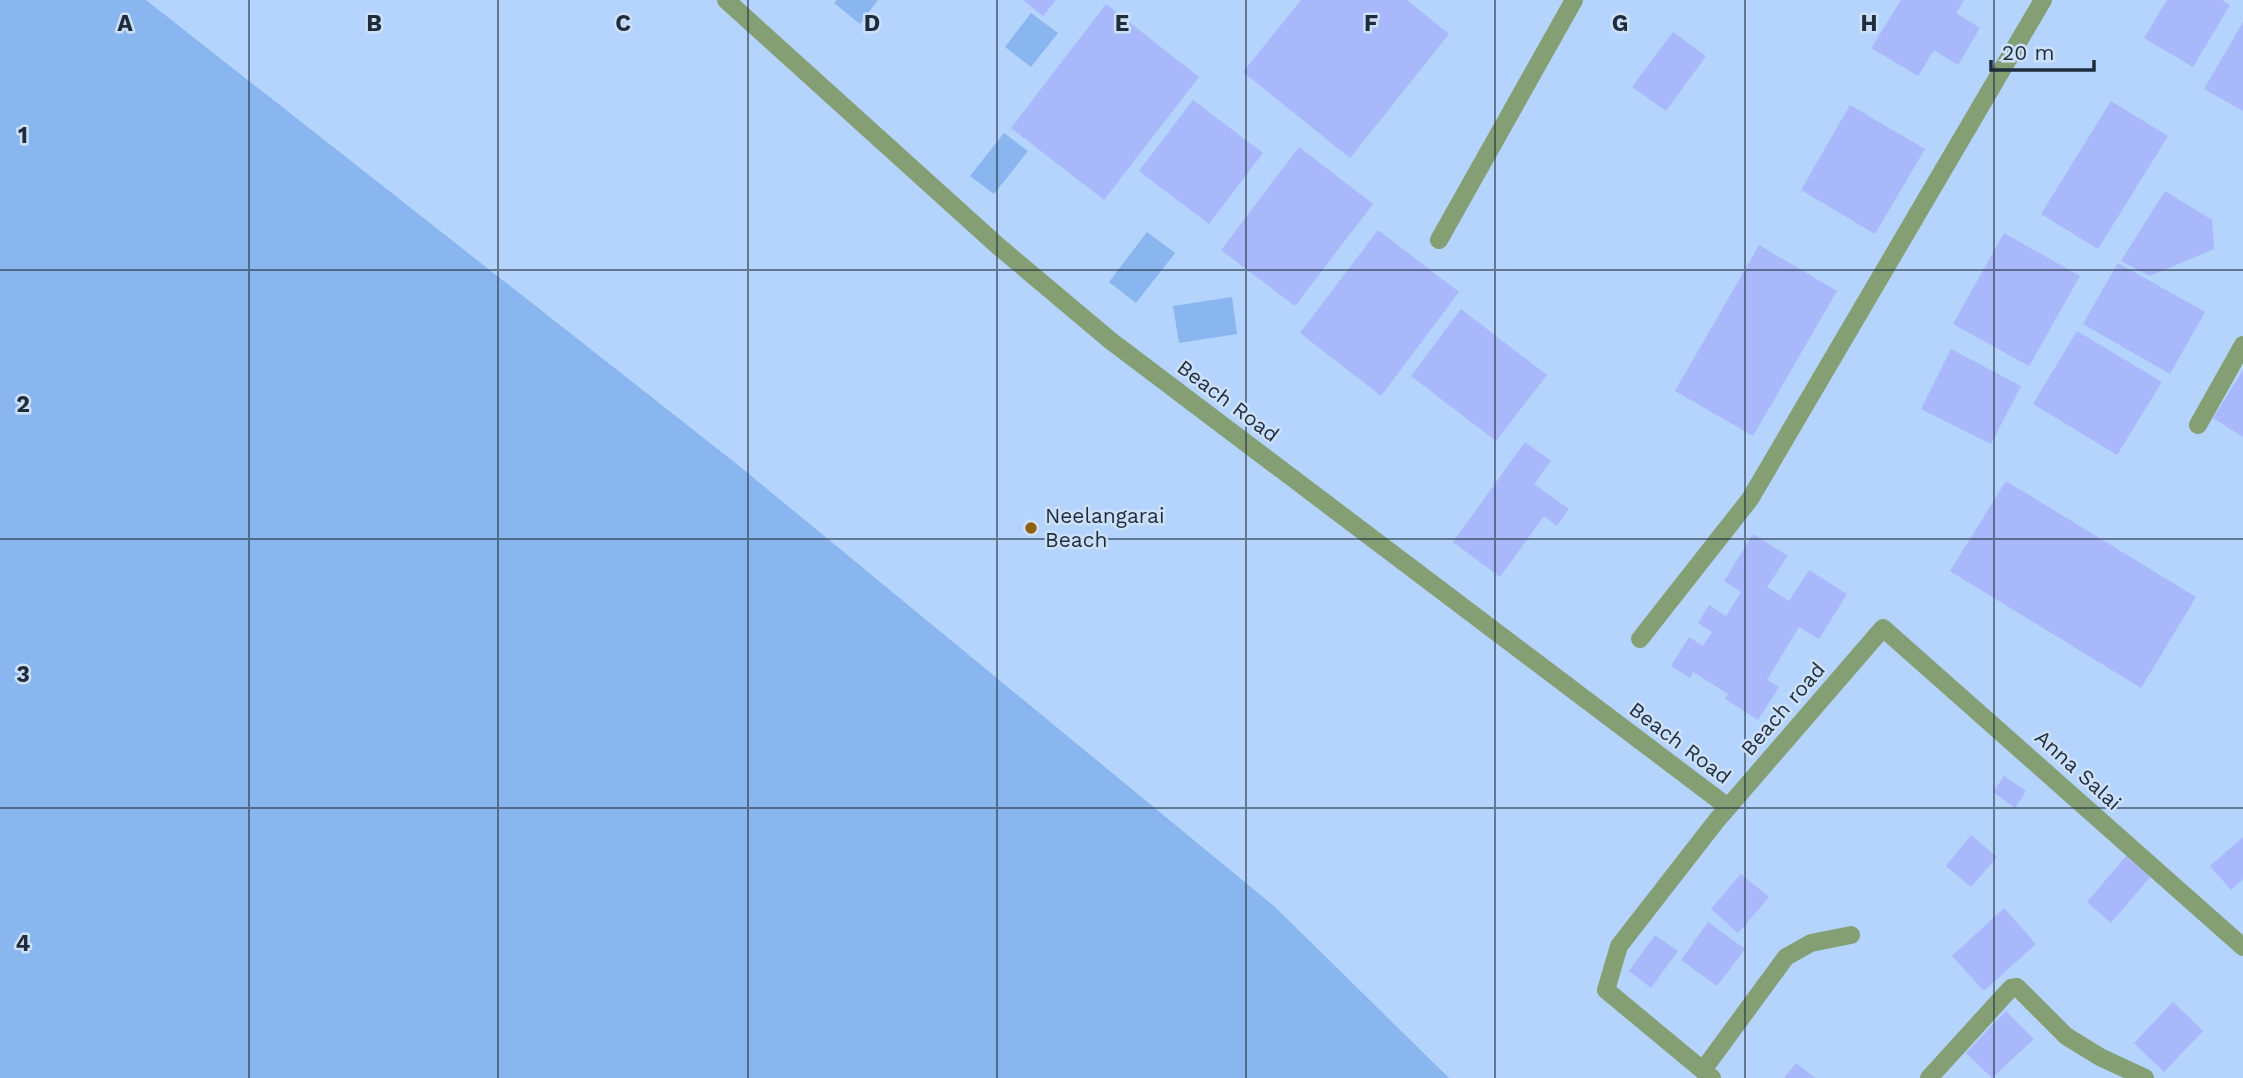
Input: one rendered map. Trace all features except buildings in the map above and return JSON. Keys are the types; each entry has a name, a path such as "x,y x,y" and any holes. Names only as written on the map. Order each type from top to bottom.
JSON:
{"street":[{"name":"Beach Road","path":"726,0 998,246 1111,341 1723,813"},
{"path":"1439,240 1574,0"},
{"path":"1640,639 1750,499 2043,0"},
{"path":"2198,425 2243,345"},
{"name":"Beach road","path":"1708,1074 1606,990 1619,946 1723,813 1883,628"},
{"name":"Anna Salai","path":"1883,628 2243,947"},
{"path":"1708,1074 1786,957 1811,943 1851,935"},
{"path":"1929,1078 2011,988 2017,987 2066,1036 2099,1058 2135,1076"}],"water":[{"path":"0,0 146,0 738,465 1275,907 1449,1078 0,1078"},
{"path":"837,0 878,0 860,24 834,3"},
{"path":"1031,13 1058,33 1031,67 1005,47"},
{"path":"1004,133 1028,151 994,194 970,176"},
{"path":"1147,232 1175,253 1136,303 1109,282"},
{"path":"1232,297 1237,334 1179,343 1173,306"}],"place":[{"name":"Neelangarai Beach","path":"1031,528"}]}
